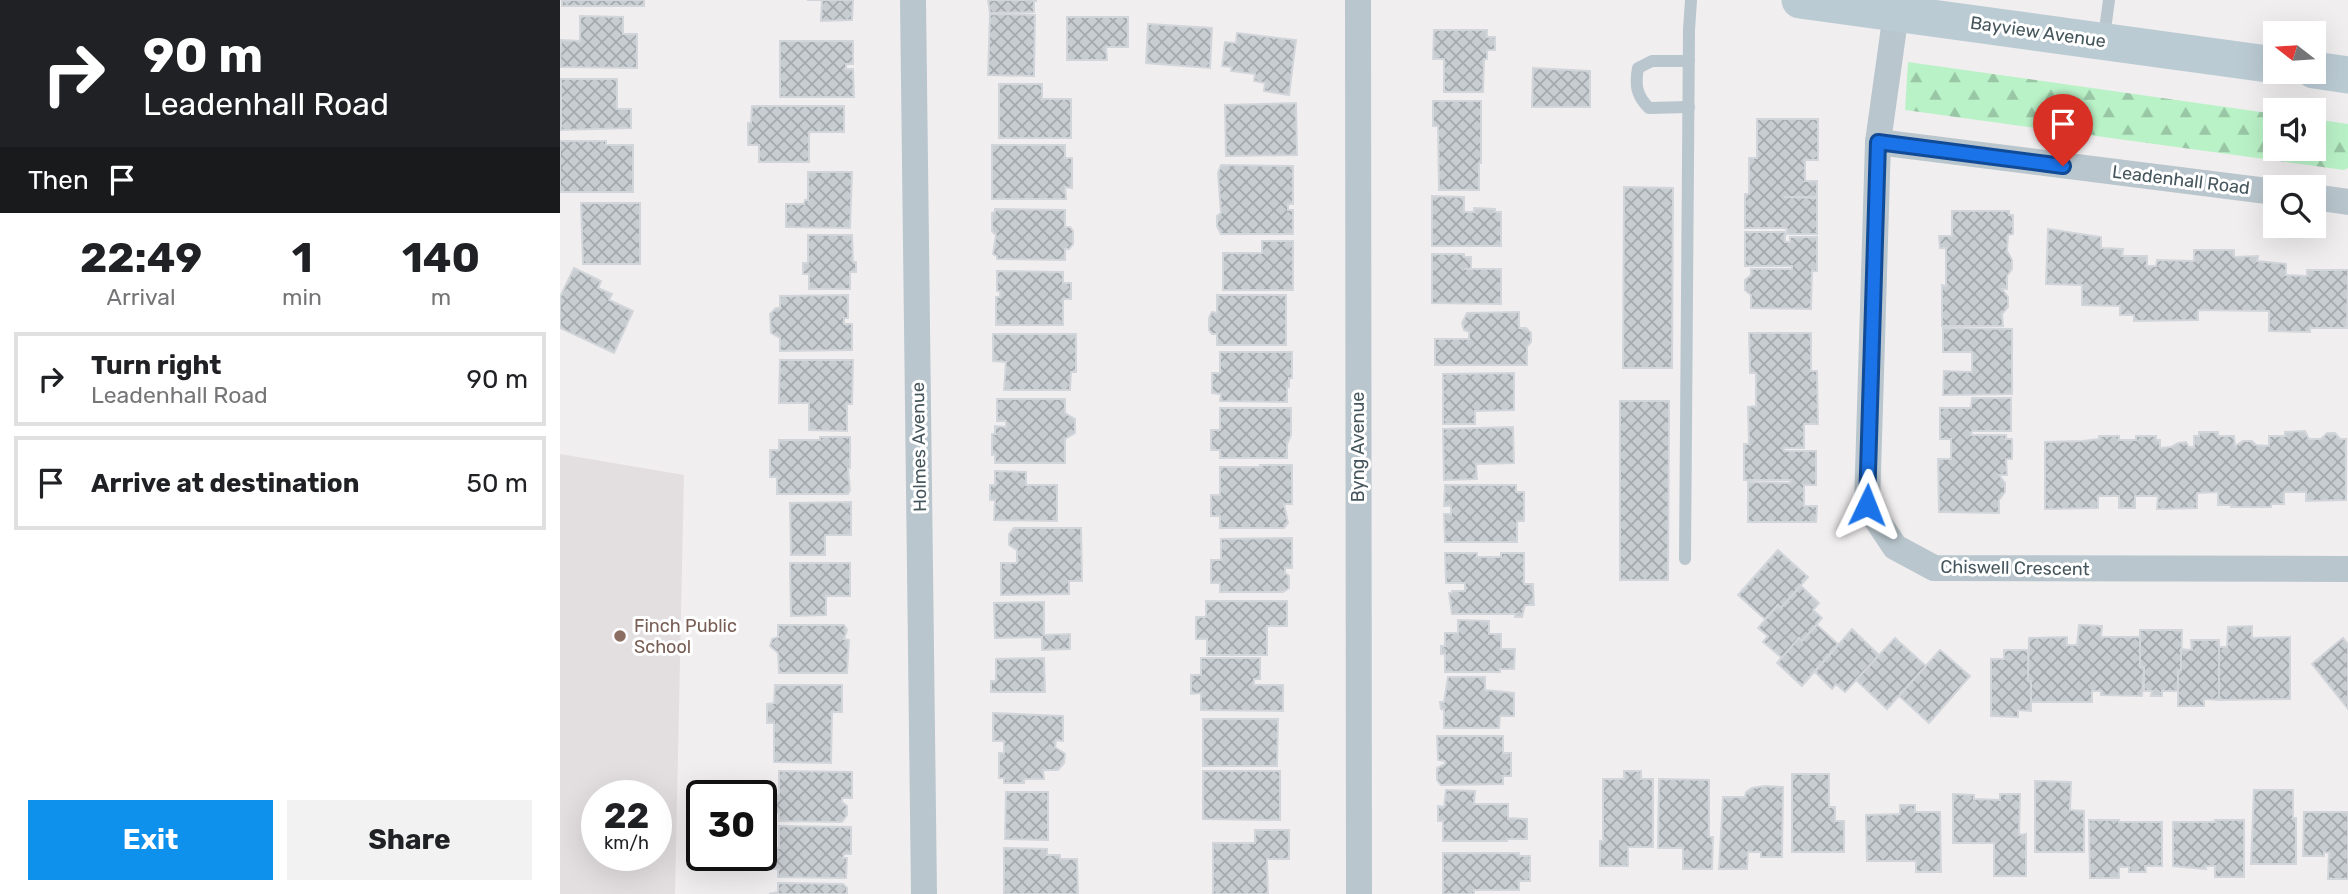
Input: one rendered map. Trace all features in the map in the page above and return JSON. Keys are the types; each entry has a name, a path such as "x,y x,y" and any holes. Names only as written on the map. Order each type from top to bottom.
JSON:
{"main road":[{"name":"Bayview Avenue","path":"1800,0 1854,4 1896,13 2263,63"},
{"path":"2326,72 2348,75"}],"street":[{"name":"Holmes Avenue","path":"913,0 924,894"},
{"name":"Byng Avenue","path":"1358,0 1359,894"},
{"name":"Chiswell Crescent","path":"1896,13 1878,142 1867,505 1895,547 1934,568 2348,569"},
{"name":"Leadenhall Road","path":"1878,142 2263,190"},
{"path":"2326,199 2348,202"}],"lane":[{"path":"1685,559 1691,0"},
{"path":"2103,41 2109,0"},
{"path":"1689,61 1652,61 1638,68 1636,82 1638,98 1649,108 1689,107"}],"shaded area":[{"name":"Finch Public School","path":"560,454 684,475 675,894 560,894"}],"green space":[{"path":"1908,62 2263,112 2263,159 1905,110"},
{"path":"2326,121 2348,124 2348,168 2344,170 2278,161 2326,161"}],"building":[{"path":"562,0 644,0 644,6 562,6"},
{"path":"822,0 853,0 852,20 821,21"},
{"path":"988,0 1036,1 1034,12 990,13"},
{"path":"990,14 1035,15 1034,76 988,75"},
{"path":"580,16 623,17 623,34 637,34 637,68 560,67 561,40 580,41"},
{"path":"1067,17 1128,17 1128,47 1106,47 1107,60 1067,60"},
{"path":"1148,24 1212,28 1210,68 1146,63"},
{"path":"1434,30 1487,30 1487,37 1495,37 1495,50 1487,50 1487,59 1484,59 1483,92 1444,92 1444,59 1433,59"},
{"path":"1237,33 1296,40 1289,95 1264,91 1265,83 1254,81 1255,74 1231,71 1232,67 1222,66 1225,42 1236,43"},
{"path":"780,41 853,41 853,64 846,64 846,69 853,69 854,97 780,97"},
{"path":"1533,68 1590,71 1590,107 1532,107"},
{"path":"561,79 617,79 617,109 631,109 631,128 561,130"},
{"path":"999,84 1042,84 1042,99 1071,99 1071,138 999,138"},
{"path":"1433,101 1481,101 1479,190 1439,190 1438,126 1433,126"},
{"path":"1296,103 1297,155 1226,156 1225,105"},
{"path":"752,106 844,106 844,132 809,132 809,162 759,162 759,145 748,145 748,123 751,123"},
{"path":"1757,119 1818,119 1818,160 1805,160 1805,181 1817,181 1817,197 1784,197 1817,198 1817,234 1787,234 1787,229 1783,228 1745,228 1749,158 1757,158"},
{"path":"560,141 606,141 606,145 633,145 633,192 560,192"},
{"path":"992,145 1065,145 1065,158 1072,158 1072,188 1065,187 1066,199 992,199"},
{"path":"1221,165 1293,166 1293,204 1288,204 1288,210 1293,210 1293,234 1221,234 1217,226 1217,216 1221,213 1218,173"},
{"path":"808,172 852,172 850,228 786,227 786,204 804,204 805,200 808,200"},
{"path":"1624,187 1673,188 1672,368 1623,368"},
{"path":"1432,196 1464,197 1464,212 1474,212 1474,208 1501,212 1501,246 1432,246"},
{"path":"581,203 640,203 640,264 583,264"},
{"path":"995,209 1065,210 1065,227 1070,227 1073,231 1073,244 1069,249 1065,249 1065,260 997,259 993,254 996,235 992,231 992,213"},
{"path":"1952,211 2009,211 2009,215 2013,215 2013,234 2008,235 2007,251 2012,260 2012,269 2007,276 2007,289 2002,289 2008,297 2008,307 2002,314 2003,326 1942,326 1946,248 1940,248 1939,236 1952,236"},
{"path":"2048,229 2101,237 2101,248 2123,249 2122,256 2147,256 2147,266 2156,266 2157,260 2194,261 2194,250 2234,250 2234,257 2258,256 2257,261 2286,264 2286,275 2307,276 2307,270 2348,270 2347,328 2310,328 2310,332 2269,331 2269,311 2198,310 2198,320 2134,321 2134,315 2120,315 2120,306 2082,305 2082,285 2046,284"},
{"path":"1745,232 1785,232 1785,242 1790,242 1790,237 1817,237 1817,271 1812,271 1811,309 1751,308 1751,295 1745,290 1745,280 1751,275 1751,269 1792,269 1792,266 1745,266"},
{"path":"808,235 852,235 856,272 850,272 850,289 809,289 809,274 803,274 803,263 808,263"},
{"path":"1262,241 1293,241 1293,290 1223,290 1223,253 1262,253"},
{"path":"1432,254 1464,254 1464,257 1471,257 1471,268 1464,269 1501,269 1501,304 1432,303"},
{"path":"574,268 601,281 598,288 612,294 609,300 633,311 614,353 560,328 560,297"},
{"path":"997,271 1063,272 1063,283 1071,283 1071,299 1063,299 1063,325 996,325 996,297 1000,297 1000,291 997,291"},
{"path":"848,295 848,318 844,318 844,324 852,324 852,350 780,351 780,338 771,333 770,314 780,308 780,296"},
{"path":"1217,295 1286,295 1286,345 1217,345 1217,334 1212,334 1209,330 1209,318 1212,312 1217,313"},
{"path":"1519,312 1519,328 1526,328 1531,333 1531,342 1527,347 1527,365 1435,365 1435,339 1469,339 1469,332 1464,330 1462,323 1467,313"},
{"path":"1943,328 2012,329 2012,394 1943,395 1944,371 1972,372 1972,352 1943,352"},
{"path":"1749,333 1811,333 1811,371 1817,371 1818,424 1804,424 1804,448 1784,448 1784,451 1816,451 1816,485 1804,485 1804,506 1817,506 1816,522 1748,522 1748,482 1790,483 1791,480 1744,480 1744,444 1749,444 1748,407 1756,406 1756,373 1750,373"},
{"path":"993,334 1076,334 1076,372 1071,372 1070,390 1004,390 1006,362 993,361"},
{"path":"1220,352 1292,352 1292,378 1289,378 1289,387 1287,386 1287,402 1220,401 1221,394 1212,393 1212,373 1220,373"},
{"path":"780,360 853,360 852,404 847,404 847,431 809,430 809,403 779,403"},
{"path":"1514,373 1514,410 1475,411 1475,424 1443,424 1443,374"},
{"path":"1972,398 2011,398 2011,431 1972,431 1971,435 2006,435 2006,439 2012,439 2012,459 2006,459 2007,475 1999,475 2005,483 2005,492 1999,500 1999,513 1939,512 1938,459 1951,459 1951,439 1940,439 1940,408 1971,408"},
{"path":"997,399 1065,399 1065,413 1075,419 1075,433 1065,439 1065,463 995,463 995,454 992,455 992,434 995,434 995,426 1006,427 1006,421 997,421"},
{"path":"1620,401 1669,401 1668,580 1620,580"},
{"path":"1220,408 1291,408 1291,435 1287,444 1287,458 1220,458 1220,450 1211,450 1211,430 1220,430"},
{"path":"1513,427 1514,463 1476,464 1477,479 1444,480 1443,429"},
{"path":"2305,431 2309,439 2321,439 2327,433 2335,433 2340,439 2346,439 2346,500 2306,501 2306,492 2284,492 2284,504 2271,504 2271,507 2231,507 2218,505 2218,492 2197,493 2197,508 2157,509 2158,496 2135,496 2135,508 2119,508 2119,496 2098,496 2098,508 2045,509 2045,442 2083,441 2099,439 2099,436 2119,436 2119,440 2136,440 2136,436 2156,436 2156,440 2160,440 2160,448 2186,442 2189,447 2194,447 2194,436 2199,436 2199,432 2218,432 2218,436 2234,436 2235,446 2243,441 2252,441 2256,445 2269,446 2269,436 2285,436 2285,432"},
{"path":"820,437 850,437 848,494 777,494 777,477 770,477 770,450 779,450 779,440 820,440"},
{"path":"1260,465 1292,465 1292,504 1284,504 1288,523 1284,528 1220,528 1220,516 1211,516 1211,495 1220,495 1220,467 1261,467"},
{"path":"995,471 1026,472 1026,485 1057,485 1057,521 994,520 995,500 990,500 990,485 995,485"},
{"path":"1445,485 1516,485 1516,492 1524,492 1524,521 1517,521 1517,542 1445,542 1444,514 1451,514 1451,506 1444,506"},
{"path":"851,502 851,535 825,535 825,555 791,555 790,503"},
{"path":"1014,528 1081,528 1082,581 1069,581 1069,594 1001,595 1001,563 1017,563 1017,550 1009,545 1009,534"},
{"path":"1292,538 1292,568 1285,568 1285,573 1289,576 1289,588 1283,592 1220,592 1220,583 1211,583 1211,560 1221,560 1221,539"},
{"path":"1778,550 1808,577 1781,608 1778,605 1765,619 1738,595"},
{"path":"1445,553 1477,553 1477,557 1501,557 1501,553 1524,553 1524,584 1533,584 1534,605 1525,605 1522,617 1515,617 1516,614 1452,614 1449,593 1465,591 1465,583 1446,583"},
{"path":"790,563 850,563 850,596 826,596 826,615 791,616"},
{"path":"1801,586 1819,603 1813,610 1822,618 1802,641 1799,638 1782,658 1763,642 1768,636 1758,628 1778,605 1781,608"},
{"path":"1206,601 1287,601 1287,626 1267,626 1267,655 1207,655 1207,639 1196,639 1196,617 1206,617"},
{"path":"1044,602 1044,635 1070,634 1070,649 1042,650 1042,637 995,638 994,603"},
{"path":"1458,620 1489,621 1489,634 1501,634 1501,649 1515,649 1514,669 1500,669 1500,672 1445,672 1445,654 1441,654 1441,646 1445,646 1445,633 1458,633"},
{"path":"778,625 844,625 847,630 844,639 849,640 847,673 779,673 778,653 770,646 772,639 778,637"},
{"path":"1817,625 1838,644 1802,686 1777,663 1799,638 1802,641"},
{"path":"2079,625 2102,626 2101,637 2140,637 2140,667 2144,667 2142,696 2101,695 2101,691 2092,691 2092,702 2031,702 2031,681 2028,681 2029,638 2067,637 2067,645 2077,645"},
{"path":"2252,626 2252,638 2290,637 2290,699 2219,700 2219,647 2227,647 2228,627"},
{"path":"1852,629 1879,655 1845,692 1836,684 1832,689 1815,672"},
{"path":"2140,630 2182,630 2178,691 2162,691 2162,696 2151,696 2152,691 2144,691 2144,667 2140,667"},
{"path":"1895,638 1926,666 1887,709 1856,680"},
{"path":"2343,638 2348,644 2348,709 2312,664"},
{"path":"2191,640 2219,640 2219,700 2204,699 2204,706 2178,706 2181,649 2192,650"},
{"path":"1940,650 1970,676 1929,723 1899,696"},
{"path":"2004,650 2028,650 2031,711 2018,710 2018,717 1991,716 1991,659 2004,659"},
{"path":"1044,658 1045,692 991,692 991,681 996,681 996,659"},
{"path":"1201,658 1260,658 1260,679 1254,679 1254,685 1283,685 1283,711 1201,710 1201,693 1191,694 1191,675 1201,675"},
{"path":"1448,677 1485,677 1485,690 1514,693 1514,716 1500,716 1499,728 1444,728 1444,710 1441,709 1440,702 1444,702"},
{"path":"775,685 842,685 842,712 832,712 831,763 774,762 774,723 767,723 767,704 774,703"},
{"path":"993,713 1063,716 1063,741 1056,740 1055,747 1065,754 1064,763 1058,770 1043,770 1044,779 1004,783 1004,778 999,778 999,753 1004,753 1004,741 993,741"},
{"path":"1203,719 1278,719 1277,766 1203,766"},
{"path":"1437,736 1503,736 1503,753 1511,753 1511,776 1503,776 1503,784 1441,785 1437,780 1437,768 1445,764 1445,761 1438,760"},
{"path":"779,771 852,772 852,798 842,798 842,802 847,806 847,815 842,822 779,821"},
{"path":"1203,771 1280,771 1280,820 1203,819"},
{"path":"1624,771 1641,771 1641,779 1653,779 1653,847 1628,847 1628,866 1600,866 1600,841 1603,841 1603,779 1624,779"},
{"path":"1792,774 1829,774 1829,807 1835,807 1835,821 1844,821 1844,852 1792,852"},
{"path":"1659,779 1709,780 1712,869 1683,869 1683,848 1658,848"},
{"path":"2035,781 2071,782 2070,810 2084,811 2084,852 2035,852"},
{"path":"1783,787 1782,857 1761,857 1761,852 1748,852 1747,869 1719,869 1723,797 1745,797 1746,792 1752,788"},
{"path":"1446,790 1475,791 1474,804 1508,804 1508,818 1527,819 1527,839 1443,841 1443,821 1438,821 1438,806 1444,807"},
{"path":"2254,790 2293,790 2296,864 2251,864"},
{"path":"1006,792 1048,792 1048,840 1005,839"},
{"path":"1953,794 1974,795 1974,799 2000,800 2000,794 2020,794 2019,835 2026,834 2026,876 1994,876 1994,843 1953,843"},
{"path":"1900,805 1915,805 1915,812 1940,812 1941,872 1916,872 1916,861 1867,861 1866,815 1900,814"},
{"path":"2304,812 2348,812 2348,879 2328,879 2329,853 2324,852 2324,856 2303,856"},
{"path":"2089,820 2162,822 2162,866 2145,866 2146,872 2129,872 2129,867 2119,867 2119,878 2090,878"},
{"path":"2215,820 2244,820 2244,877 2215,877 2215,866 2205,866 2206,869 2173,866 2173,822 2216,822"},
{"path":"779,826 851,827 851,854 844,854 843,858 847,858 846,878 778,877"},
{"path":"1255,830 1289,830 1289,859 1267,859 1268,894 1213,894 1213,843 1255,843"},
{"path":"1004,848 1047,849 1047,855 1060,855 1060,859 1077,859 1078,894 1004,894"},
{"path":"1443,853 1519,853 1519,856 1530,856 1530,881 1519,881 1519,890 1474,890 1474,894 1443,894"},
{"path":"778,883 843,884 847,888 847,894 769,894 778,892"}],"place":[{"name":"Finch Public School","path":"620,636"}],"route":[{"path":"1867,505 1878,142 2063,166"}]}
